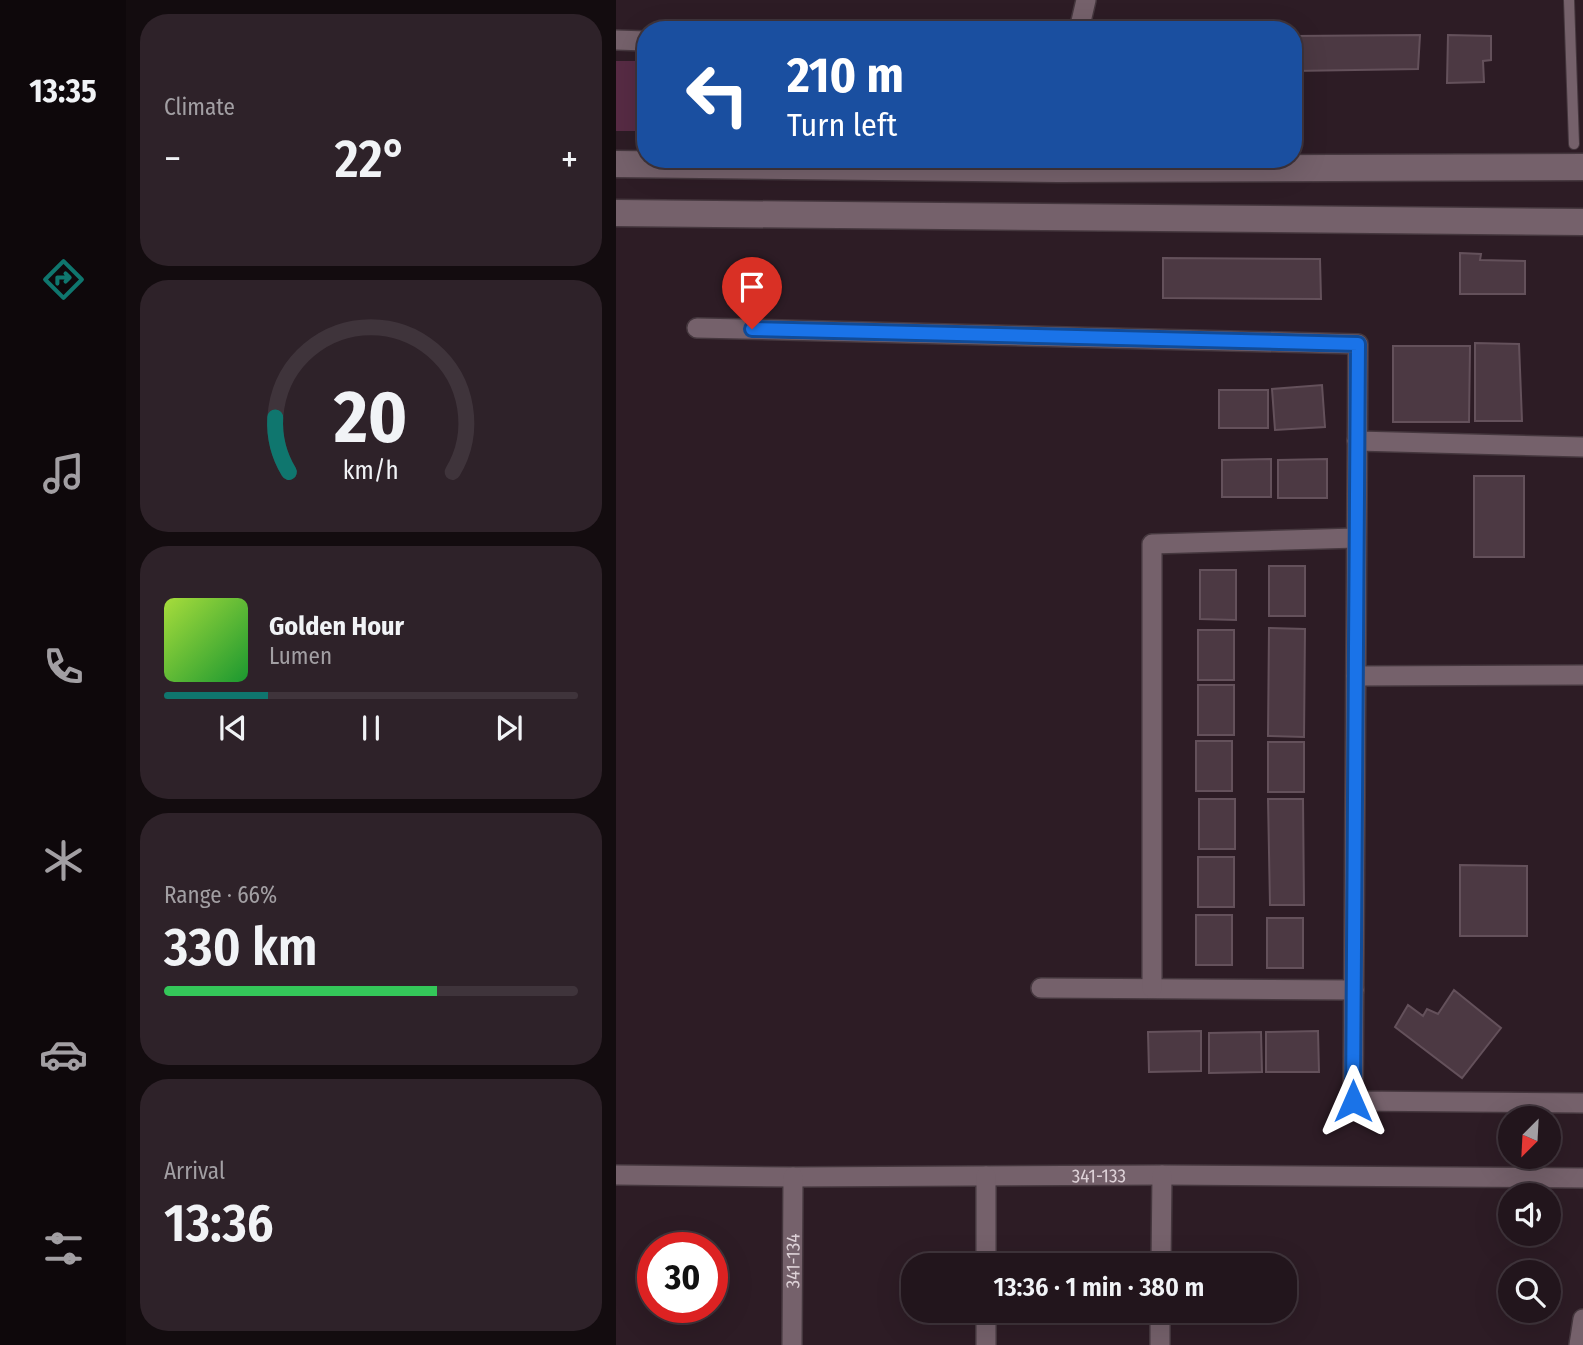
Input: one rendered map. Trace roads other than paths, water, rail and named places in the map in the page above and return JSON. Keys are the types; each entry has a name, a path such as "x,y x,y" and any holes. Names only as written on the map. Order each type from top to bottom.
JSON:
{"main road":[{"path":"1302,160 1578,155"},
{"path":"616,164 637,164"},
{"path":"616,213 1583,222"}],"street":[{"path":"1081,21 1086,0"},
{"path":"616,40 637,41"},
{"path":"698,328 1358,344 1353,1101 1583,1103"},
{"path":"1357,441 1583,447"},
{"path":"1152,988 1152,544 1356,538"},
{"path":"1356,676 1583,675"},
{"path":"1041,988 1354,990"},
{"name":"341-133","path":"616,1175 1583,1178"},
{"path":"1161,1253 1162,1175"},
{"name":"341-134","path":"792,1345 793,1177"},
{"path":"986,1177 986,1253"},
{"path":"1579,1345 1583,1319"},
{"path":"986,1323 986,1345"},
{"path":"1160,1323 1160,1345"}],"lane":[{"path":"1569,0 1578,155"}]}
